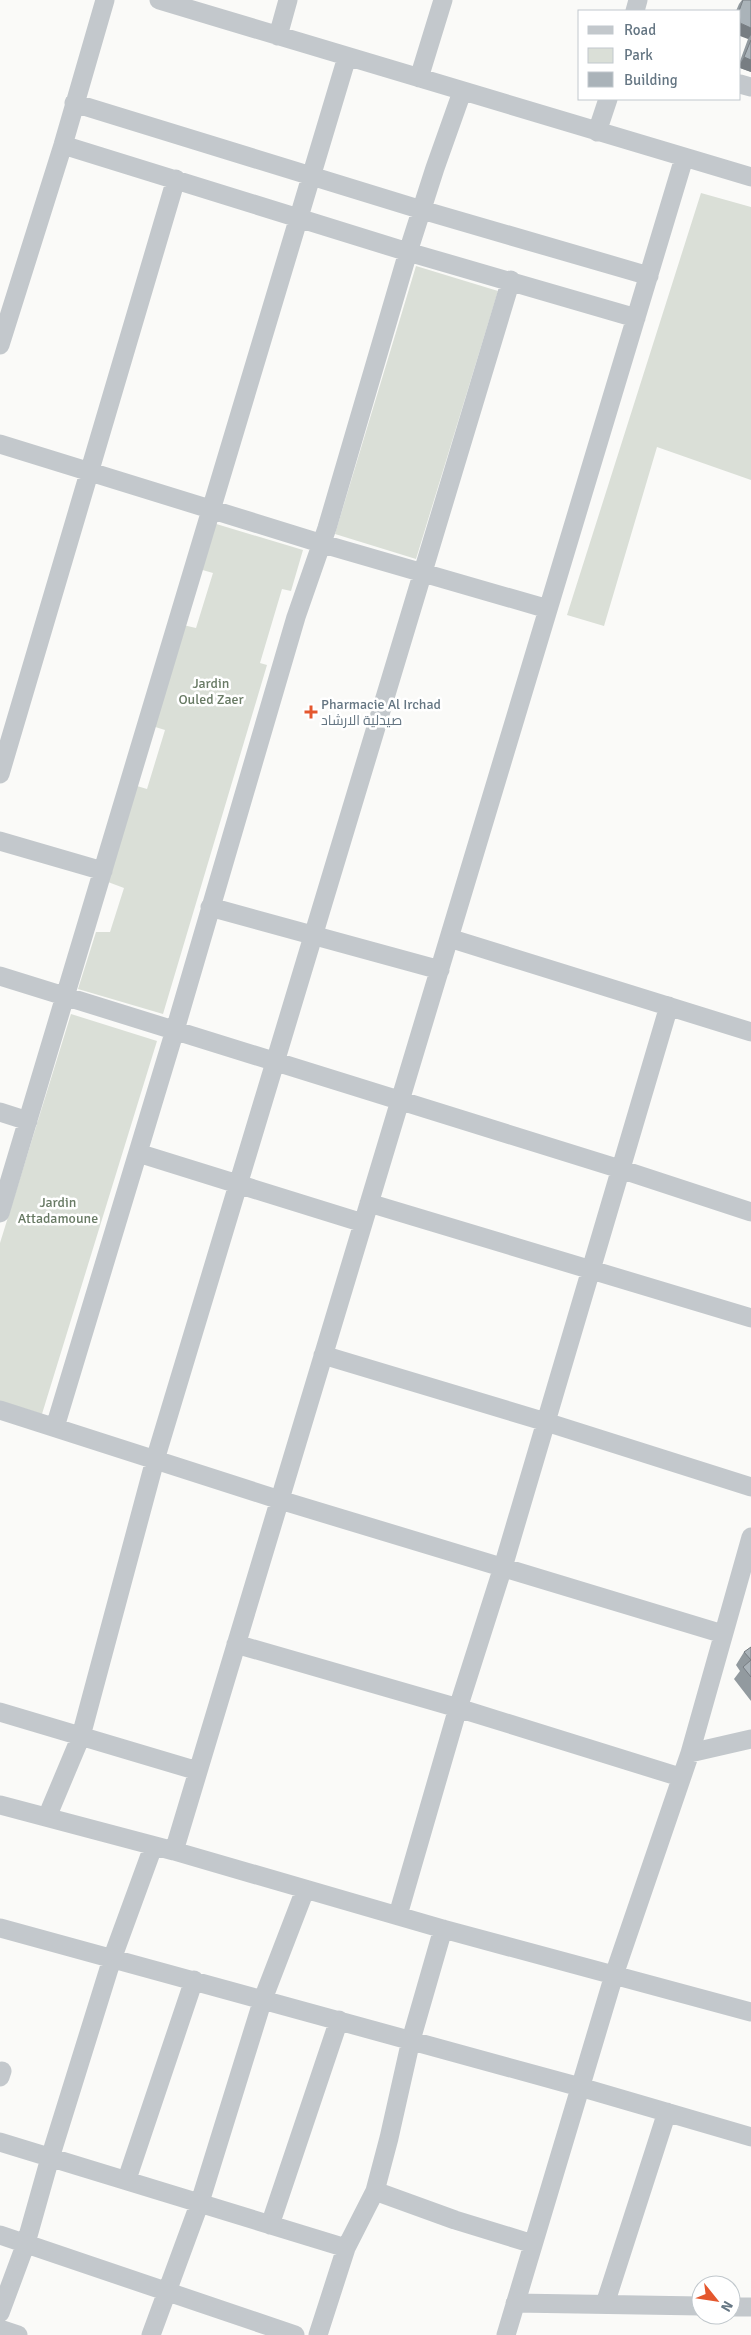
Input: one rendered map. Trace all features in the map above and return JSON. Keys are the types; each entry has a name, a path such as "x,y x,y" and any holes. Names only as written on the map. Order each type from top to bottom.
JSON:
{"street":[{"path":"0,345 7,294 62,145 104,0"},
{"path":"159,0 751,178"},
{"path":"278,36 288,0"},
{"path":"419,78 443,0"},
{"path":"0,1213 347,57"},
{"path":"55,1427 175,1030 296,617 323,544 408,252 462,92"},
{"path":"597,132 608,100"},
{"path":"74,102 422,210 649,276"},
{"path":"62,145 408,252 511,280 636,318"},
{"path":"174,1851 684,158"},
{"path":"0,774 176,179"},
{"path":"47,1817 81,1736 155,1460 511,280"},
{"path":"0,444 323,544 548,609"},
{"path":"0,841 103,871"},
{"path":"210,907 440,970"},
{"path":"449,938 751,1032"},
{"path":"0,976 750,1209"},
{"path":"398,1915 458,1708 503,1567 669,1006"},
{"path":"0,1112 28,1121"},
{"path":"138,1153 363,1223"},
{"path":"369,1203 751,1318"},
{"path":"323,1355 546,1422 751,1487"},
{"path":"0,1410 280,1500 723,1634"},
{"path":"506,2335 614,1975 680,1777 690,1753 751,1537"},
{"path":"236,1644 458,1708 680,1777"},
{"path":"0,1712 198,1771"},
{"path":"690,1753 751,1739"},
{"path":"0,1805 153,1847 174,1851 443,1929 751,2012"},
{"path":"0,2314 26,2243 50,2158 112,1959 153,1847"},
{"path":"151,2335 200,2202 263,1999 305,1890"},
{"path":"0,1928 580,2087 751,2137"},
{"path":"318,2335 346,2248 375,2191 390,2138 411,2040 443,1929"},
{"path":"127,2179 194,1980"},
{"path":"270,2225 339,2020"},
{"path":"604,2304 667,2112"},
{"path":"0,2142 127,2179 346,2248"},
{"path":"375,2191 455,2220 533,2244"},
{"path":"0,2235 295,2335"},
{"path":"515,2303 691,2306"},
{"path":"0,2329 18,2335"}],"green space":[{"path":"701,193 751,207 751,480 657,447 604,626 567,615"},
{"path":"416,266 498,291 416,559 335,534"},
{"name":"Jardin Ouled Zaer","path":"213,523 303,550 291,591 282,589 260,663 267,665 163,1014 78,989 96,932 110,932 124,888 108,882 137,786 147,789 165,730 152,726 183,625 196,628 213,573 199,569"},
{"name":"Jardin Attadamoune","path":"71,1014 157,1041 42,1414 0,1401 0,1243"}],"building":[{"path":"743,0 751,0 751,28 741,23 741,10 739,10"},
{"path":"751,40 751,60 744,57"},
{"path":"751,1647 751,1660 744,1652"},
{"path":"751,1660 751,1677 743,1667"}],"place":[{"name":"Pharmacie Al Irchad صيدلية الارشاد","path":"311,712"}]}
